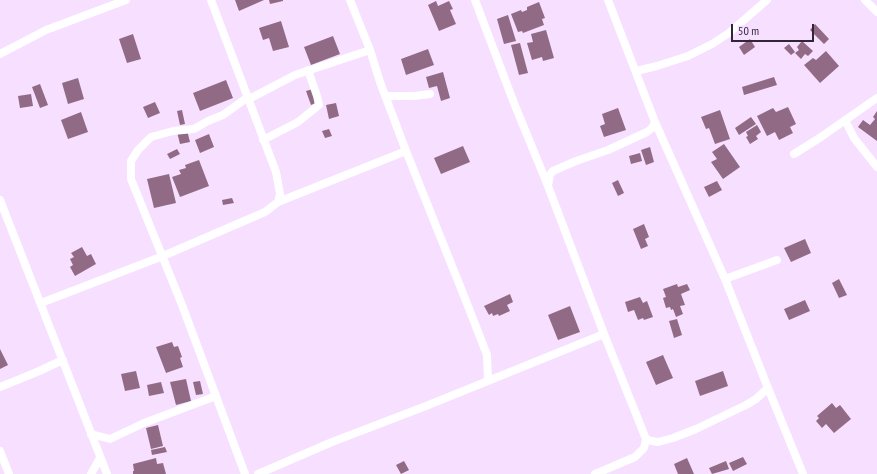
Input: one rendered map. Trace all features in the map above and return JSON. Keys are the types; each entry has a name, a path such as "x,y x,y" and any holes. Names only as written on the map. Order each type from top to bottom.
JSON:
{"street":[{"path":"0,54 46,30 126,0"},
{"path":"211,0 276,172 280,186 278,202"},
{"path":"350,0 370,50 406,151 487,355 488,380"},
{"path":"475,0 514,104 548,186 604,334 646,439 644,448 635,458 595,474"},
{"path":"608,0 655,122 725,279 803,474"},
{"path":"636,71 688,56 712,44 729,34 767,0"},
{"path":"865,0 877,12"},
{"path":"245,474 131,179 131,161 138,150 151,137 173,131 194,129 223,115 249,98 295,75 370,50"},
{"path":"263,140 298,122 319,105 308,70"},
{"path":"386,96 414,96 430,94"},
{"path":"794,154 877,98"},
{"path":"846,120 854,138 877,167"},
{"path":"548,186 550,175 553,170 608,150 647,132 652,128 655,122"},
{"path":"40,303 162,256 265,212 278,202 406,151"},
{"path":"0,200 107,474"},
{"path":"725,279 778,260"},
{"path":"258,474 332,442 426,406 604,334"},
{"path":"0,387 63,360"},
{"path":"646,439 658,442 696,429 746,405 756,399 768,388"},
{"path":"91,434 110,439 144,423 216,396"},
{"path":"0,451 10,474"},
{"path":"92,474 100,458"}],"building":[{"path":"235,0 264,0 239,11"},
{"path":"269,0 283,0 283,1 270,4"},
{"path":"436,1 438,6 449,1 453,9 450,10 456,24 439,31 428,5"},
{"path":"539,2 545,18 542,19 544,25 523,33 522,31 518,32 511,14 521,10 522,12 527,10 527,7"},
{"path":"508,15 516,41 504,44 497,19"},
{"path":"281,21 289,47 273,51 269,38 263,40 259,28"},
{"path":"815,24 829,39 824,44 810,30"},
{"path":"546,30 554,58 543,61 542,57 532,60 527,43 533,42 531,34"},
{"path":"133,34 141,59 127,63 119,39"},
{"path":"333,36 340,54 311,65 304,47"},
{"path":"750,39 755,47 744,55 739,47"},
{"path":"802,41 813,51 808,56 805,54 801,59 795,53 799,50 797,47"},
{"path":"520,43 528,73 519,75 511,45"},
{"path":"789,44 795,52 791,55 784,48"},
{"path":"428,49 434,65 406,75 401,59"},
{"path":"826,51 839,66 820,83 804,65 813,58 816,60"},
{"path":"443,72 450,98 441,101 437,86 429,88 426,77"},
{"path":"774,77 777,85 744,95 742,87"},
{"path":"78,78 84,99 68,104 62,83"},
{"path":"226,80 233,98 200,111 193,93"},
{"path":"40,84 48,105 40,108 32,87"},
{"path":"313,89 318,102 311,105 306,91"},
{"path":"31,94 33,106 20,108 18,96"},
{"path":"155,102 160,113 148,118 143,107"},
{"path":"336,103 339,116 329,119 326,105"},
{"path":"788,107 796,124 790,127 793,133 779,140 775,132 767,136 757,116 773,108 776,112"},
{"path":"618,108 626,130 604,137 600,126 605,124 602,114"},
{"path":"182,110 185,124 180,125 177,111"},
{"path":"720,110 730,139 715,144 709,128 706,129 701,117"},
{"path":"877,111 877,141 858,127 863,120 870,125 875,119 873,117"},
{"path":"81,112 88,132 68,139 61,120"},
{"path":"751,117 756,124 739,135 735,128"},
{"path":"757,125 761,132 756,136 758,139 750,144 746,137 748,136 746,132"},
{"path":"329,129 332,136 325,138 322,131"},
{"path":"187,130 190,142 180,144 177,132"},
{"path":"209,134 214,147 200,153 195,140"},
{"path":"724,144 740,167 723,179 711,162 717,159 712,152"},
{"path":"463,146 470,162 441,174 434,158"},
{"path":"650,147 654,162 646,165 641,150"},
{"path":"177,149 180,154 170,159 167,154"},
{"path":"640,153 642,161 631,164 629,156"},
{"path":"199,160 209,186 180,197 172,177 181,174 179,170 186,168 185,165"},
{"path":"169,174 176,203 154,208 147,179"},
{"path":"618,180 624,193 618,196 612,183"},
{"path":"717,181 722,190 709,197 704,187"},
{"path":"232,198 234,203 223,205 222,200"},
{"path":"644,224 649,237 645,239 648,246 641,249 633,229"},
{"path":"805,239 811,253 791,262 784,248"},
{"path":"82,247 87,256 91,254 96,264 75,276 70,267 73,265 70,259 74,257 71,253"},
{"path":"839,279 847,295 839,298 832,283"},
{"path":"677,284 678,287 687,284 690,290 681,294 685,305 680,306 683,314 676,317 673,309 671,310 670,307 666,308 663,298 666,297 663,289"},
{"path":"510,294 513,302 507,305 510,311 499,316 498,314 493,316 492,313 489,315 484,306"},
{"path":"640,297 643,303 647,301 653,317 638,320 634,310 628,312 625,302"},
{"path":"805,300 810,311 789,320 784,309"},
{"path":"570,306 580,332 558,340 548,315"},
{"path":"677,319 682,335 674,338 669,321"},
{"path":"172,342 174,347 178,346 182,357 180,358 183,367 166,373 156,347"},
{"path":"0,349 8,365 0,369"},
{"path":"663,355 673,378 656,385 646,362"},
{"path":"136,371 140,388 125,391 121,374"},
{"path":"723,371 728,386 700,396 695,381"},
{"path":"186,379 191,401 176,405 170,382"},
{"path":"200,381 203,394 196,395 193,382"},
{"path":"161,382 164,393 149,396 147,385"},
{"path":"832,403 836,408 840,405 851,419 834,433 826,424 822,428 816,421 819,418 817,416"},
{"path":"158,425 163,446 151,449 146,428"},
{"path":"165,447 167,452 152,455 151,450"},
{"path":"743,457 747,464 733,471 729,463"},
{"path":"156,458 157,464 163,463 166,474 133,474 133,464"},
{"path":"687,458 694,474 678,474 674,464"},
{"path":"404,461 409,470 401,474 396,465"},
{"path":"726,461 729,469 712,474 709,468"}]}
